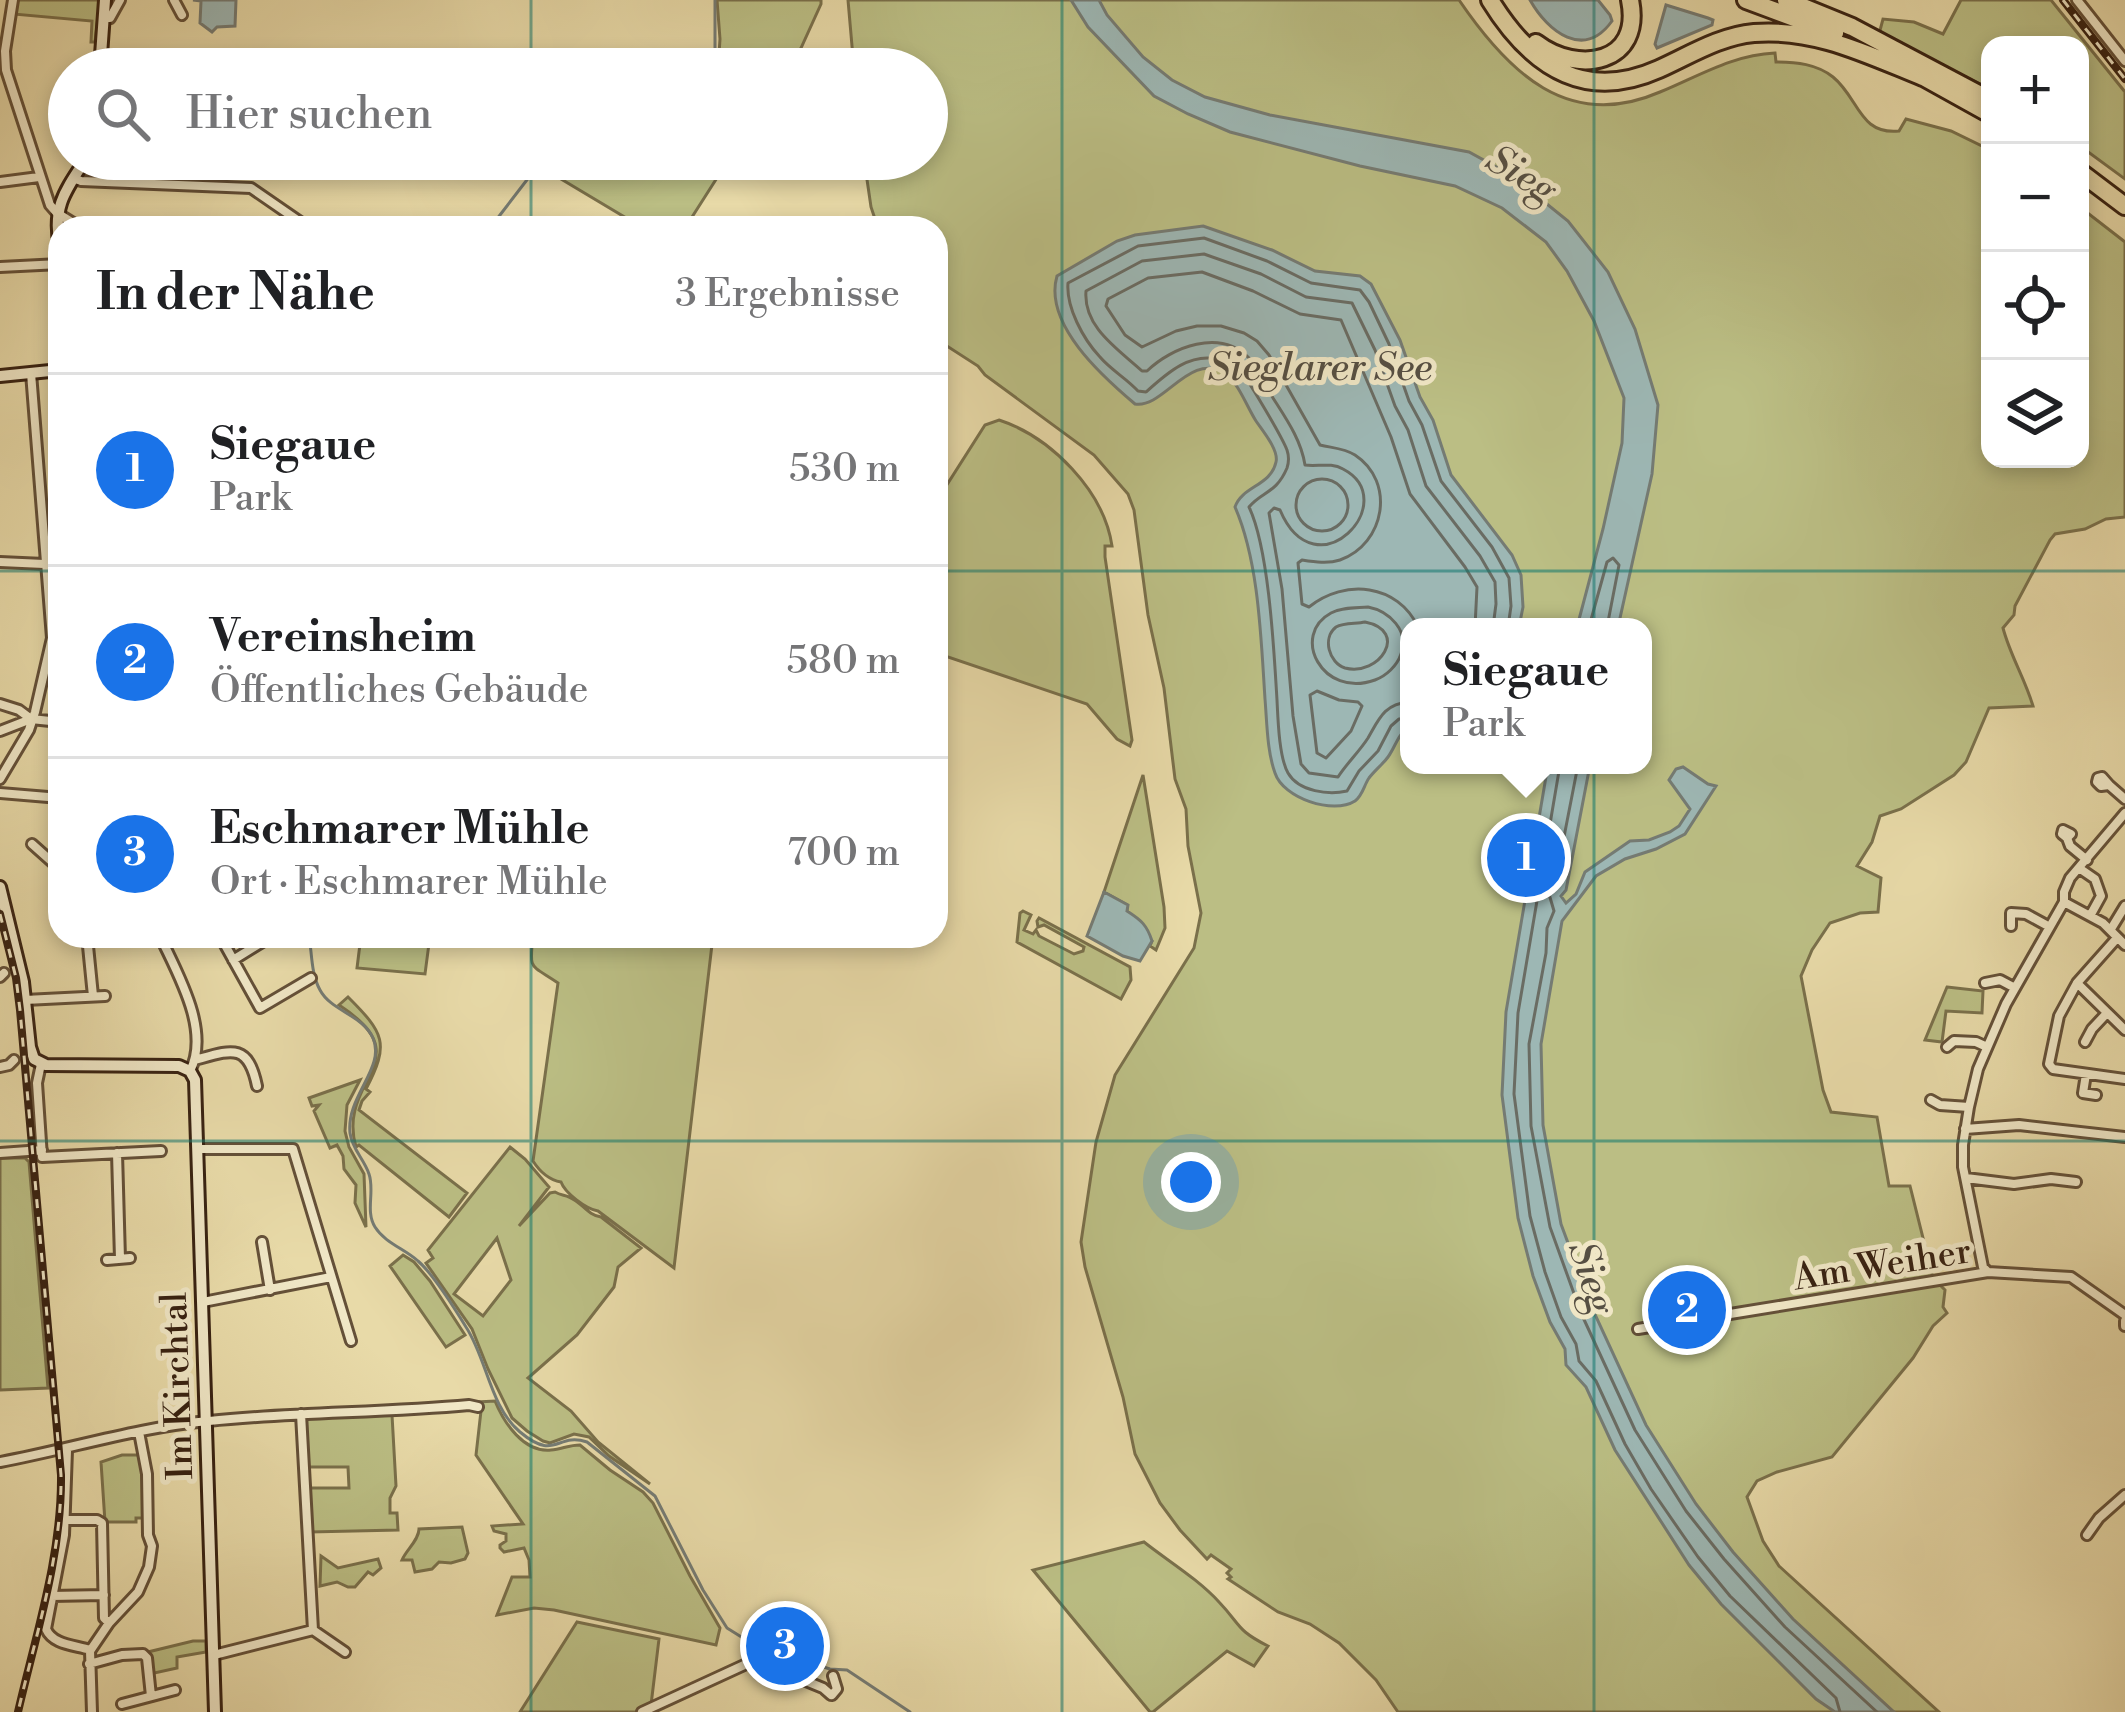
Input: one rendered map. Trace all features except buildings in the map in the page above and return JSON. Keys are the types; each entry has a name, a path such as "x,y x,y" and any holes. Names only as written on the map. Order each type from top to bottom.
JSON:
{"highway":[{"path":"1490,0 1513,34 1542,61 1568,76 1592,81 1634,78 1716,42 1757,33 1820,38 1923,77"},
{"path":"1500,0 1536,44 1555,56 1582,62 1604,58 1621,46 1631,26 1630,0"},
{"path":"1746,0 1842,36 1981,109"},
{"path":"1786,0 1910,56 1981,95"},
{"path":"2089,165 2125,192"},
{"path":"2089,179 2125,206"}],"street":[{"path":"13,0 5,58 39,176 50,205 62,216"},
{"path":"101,48 105,0"},
{"path":"103,18 110,18 120,0"},
{"path":"174,0 182,15"},
{"path":"2077,0 2125,61"},
{"path":"0,99 14,96"},
{"path":"0,182 39,176"},
{"path":"57,216 72,180"},
{"path":"77,180 251,188 292,216"},
{"path":"0,267 48,265"},
{"path":"0,376 48,371"},
{"path":"31,373 48,601"},
{"path":"0,562 44,564"},
{"path":"0,779 27,734 48,655"},
{"path":"0,704 31,719"},
{"path":"0,731 31,719 48,721"},
{"path":"2109,785 2125,799"},
{"path":"0,793 48,797"},
{"path":"1988,1272 1983,1267 1963,1167 1965,1129 1978,1070 2014,988 2064,902 2066,885 2125,813"},
{"path":"2067,838 2101,896 2090,916"},
{"path":"32,844 48,858"},
{"path":"0,887 26,1000 30,1047 41,1064 179,1066 226,1051 240,1053 253,1066 258,1086"},
{"path":"2064,902 2118,937"},
{"path":"2125,906 2118,937 2077,983 2059,1016 2048,1064 2053,1069 2125,1079"},
{"path":"2011,926 2012,913 2026,914 2048,926"},
{"path":"88,948 93,996"},
{"path":"165,948 192,1008 192,1065"},
{"path":"226,948 260,1008 311,978"},
{"path":"233,960 252,948"},
{"path":"1985,983 2000,980 2014,988"},
{"path":"2077,983 2125,1030"},
{"path":"26,1000 105,996"},
{"path":"2085,1042 2107,1013"},
{"path":"1947,1046 1954,1041 1987,1047"},
{"path":"0,1067 14,1060"},
{"path":"41,1064 42,1154"},
{"name":"Im Kirchtal","path":"192,1065 199,1149 214,1707"},
{"path":"2086,1074 2083,1093 2096,1095"},
{"path":"1931,1100 1940,1106 1969,1107"},
{"path":"1965,1129 2019,1125 2125,1137"},
{"path":"199,1149 293,1149 351,1341"},
{"path":"0,1153 161,1150"},
{"path":"106,1260 125,1259 117,1154"},
{"path":"1966,1178 2014,1184 2051,1179 2076,1182"},
{"path":"262,1242 270,1289"},
{"name":"Am Weiher","path":"1638,1330 1988,1272 2071,1277 2125,1321"},
{"path":"203,1302 331,1277"},
{"path":"0,1462 206,1421 478,1407"},
{"path":"302,1414 313,1630"},
{"path":"92,1712 90,1651 138,1592 151,1556 147,1474 139,1432"},
{"path":"67,1450 61,1558 46,1621 49,1636 90,1651"},
{"path":"2087,1535 2125,1495"},
{"path":"64,1520 101,1523 104,1618 109,1623"},
{"path":"51,1596 104,1595"},
{"path":"214,1655 313,1630 345,1652"},
{"path":"88,1664 142,1654 147,1658 151,1696"},
{"path":"642,1712 755,1660 823,1688"},
{"path":"122,1704 175,1690"}],"green space":[{"path":"16,0 100,0 95,42 91,42 92,21 13,14"},
{"path":"717,0 821,0 801,48 719,48"},
{"path":"848,0 1459,0 1520,71 1543,88 1597,105 1627,102 1730,62 1775,53 1776,62 1806,65 1833,77 1875,127 1899,131 1906,119 1951,131 1981,146 1981,468 2089,468 2089,214 2125,242 2125,517 2055,534 2050,540 2003,628 2033,706 1989,708 1966,762 1954,775 1901,809 1880,816 1857,866 1881,878 1878,912 1830,923 1801,976 1831,1112 1877,1117 1889,1186 1910,1186 1933,1278 1945,1290 1947,1313 1832,1457 1757,1481 1747,1497 1763,1541 1779,1566 1939,1712 1398,1712 1376,1680 1339,1643 1310,1624 1278,1612 1228,1579 1231,1569 1211,1555 1207,1559 1160,1503 1135,1454 1081,1242 1096,1142 1115,1075 1194,948 1201,913 1186,809 1175,779 1134,510 1128,494 1094,455 948,347 948,216 874,216 867,180 948,180 948,48 852,48"},
{"path":"1961,0 2051,0 2080,36 1981,36 1981,85 1879,34 1883,19 1914,22 1943,34"},
{"path":"2089,47 2125,92 2125,179 2089,153"},
{"path":"563,180 716,180 693,216 623,216"},
{"path":"999,420 1055,453 1086,486 1107,525 1112,546 1105,546 1105,557 1130,746 1117,739 1087,704 948,657 948,483 985,425"},
{"path":"1143,775 1164,907 1165,928 1156,950 1127,905 1104,892"},
{"path":"1023,911 1031,915 1024,930 1033,934 1036,930 1074,954 1083,951 1084,947 1044,925 1038,927 1039,918 1130,967 1131,980 1121,999 1017,942"},
{"path":"360,948 428,948 425,974 357,968"},
{"path":"532,948 712,948 674,1268 576,1200 533,1161 558,983 534,966"},
{"path":"1947,987 1983,991 1982,1013 1946,1011 1942,1042 1925,1040"},
{"path":"348,997 380,1039 378,1060 366,1089 370,1092 359,1110 467,1193 449,1217 356,1147 357,1104 376,1056 374,1041 363,1024 339,1005"},
{"path":"360,1080 347,1105 345,1131 364,1174 366,1227 355,1203 356,1185 344,1169 337,1145 330,1148 314,1111 319,1105 312,1106 309,1098"},
{"path":"510,1147 549,1187 519,1226 555,1192 574,1199 641,1248 618,1267 614,1287 577,1335 528,1378 650,1484 589,1437 574,1434 550,1443 512,1418 472,1329 426,1263 433,1258 428,1250","holes":["497,1238 511,1280 483,1316 454,1294"]},
{"path":"0,1158 29,1162 48,1388 0,1390"},
{"path":"403,1255 430,1281 465,1335 446,1347 390,1266"},
{"path":"495,1401 524,1442 541,1450 580,1445 653,1503 720,1628 716,1645 554,1610 534,1608 497,1615 512,1577 530,1577 524,1548 504,1552 500,1548 506,1534 492,1526 523,1524 476,1455 478,1402"},
{"path":"392,1415 396,1486 390,1513 397,1513 398,1530 310,1532 307,1488 349,1488 348,1467 306,1467 303,1419"},
{"path":"141,1455 146,1518 105,1522 101,1462"},
{"path":"462,1527 465,1559 439,1562 432,1569 415,1572 412,1560 402,1560 419,1529"},
{"path":"1144,1542 1202,1586 1244,1631 1268,1646 1254,1666 1227,1651 1153,1712 1033,1570"},
{"path":"321,1556 338,1568 378,1559 381,1568 373,1575 368,1572 355,1587 337,1582 320,1586"},
{"path":"577,1622 659,1639 651,1705 637,1712 520,1712"},
{"path":"206,1641 206,1652 177,1657 177,1668 150,1674 148,1652"}],"water":[{"path":"193,0 236,0 235,26 212,32 200,23 201,1"},
{"path":"1071,0 1099,0 1143,57 1172,80 1205,97 1270,115 1469,152 1511,175 1568,221 1608,272 1635,329 1658,405 1652,474 1620,618 1579,618 1622,443 1624,398 1594,321 1546,242 1502,208 1455,186 1230,132 1188,114 1154,96 1088,27"},
{"path":"1530,0 1598,0 1612,21 1601,33 1578,40 1556,31"},
{"path":"1666,5 1713,20 1712,25 1657,48"},
{"name":"Sieglarer See","path":"1203,226 1315,271 1360,276 1371,284 1400,340 1451,475 1512,555 1521,575 1521,618 1400,618 1400,736 1358,799 1346,805 1322,805 1298,797 1280,782 1270,756 1254,576 1235,507 1273,470 1276,457 1269,440 1235,384 1213,369 1189,374 1156,398 1135,404 1079,348 1059,312 1057,276 1135,235"},
{"path":"1683,767 1716,786 1685,834 1596,876 1562,921 1541,1044 1543,1125 1561,1224 1592,1308 1646,1425 1696,1504 1793,1619 1894,1712 1835,1712 1816,1699 1721,1604 1689,1565 1615,1450 1586,1387 1566,1365 1565,1349 1533,1276 1518,1218 1502,1095 1506,1012 1546,774 1588,774 1561,896 1566,903 1576,894 1585,872 1630,841 1649,840 1679,826 1690,809 1669,780 1676,769"},
{"path":"1104,892 1128,905 1127,911 1148,931 1152,941 1140,961 1087,936"}],"waterway":[{"path":"715,0 715,48"},
{"path":"499,216 527,180"},
{"path":"310,948 320,990 368,1030 376,1049 350,1120 353,1144 369,1174 375,1227 418,1261 444,1292 473,1340 510,1422 541,1445 587,1442 655,1496 727,1628 779,1652"},
{"path":"788,1656 847,1670 910,1712"}],"railway":[{"path":"2063,0 2125,79"},
{"path":"0,914 20,1010 61,1475 53,1565 18,1712"}],"place":[{"name":"Siegaue","path":"1526,858"},
{"name":"Vereinsheim","path":"1687,1310"},
{"name":"Eschmarer Mühle","path":"785,1646"}],"water label":[{"name":"Sieg","path":"1522,173"},
{"name":"Sieg","path":"1593,1277"}]}
